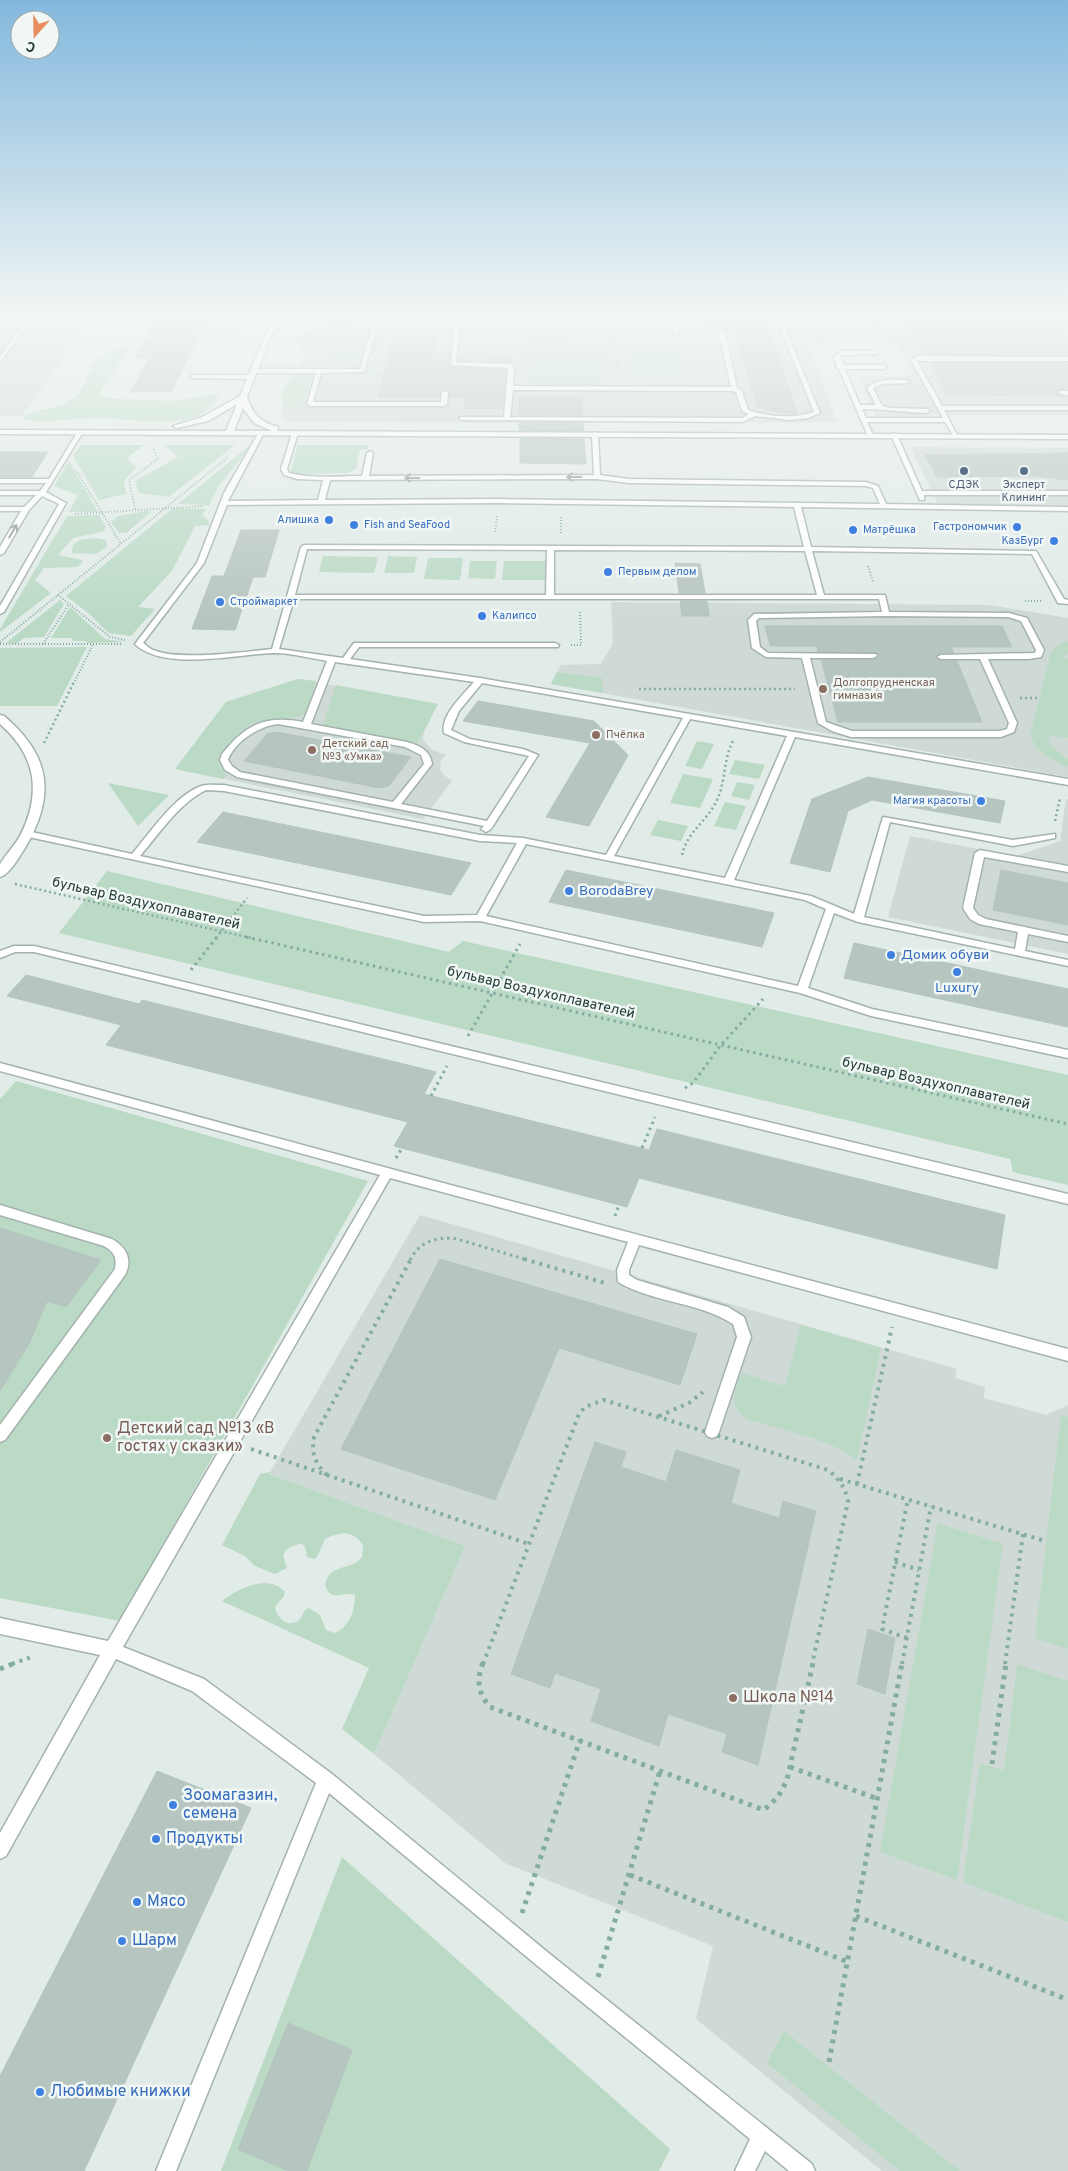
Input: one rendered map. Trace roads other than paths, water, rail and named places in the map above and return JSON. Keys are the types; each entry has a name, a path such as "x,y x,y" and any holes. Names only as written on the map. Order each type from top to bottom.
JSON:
{"main road":[{"path":"136,432 197,422 215,414"},
{"path":"229,433 236,414"},
{"path":"249,414 259,424 294,433"},
{"path":"0,432 1068,437"},
{"path":"0,718 16,731 31,752 39,775 40,792 37,810 27,834 20,847 0,873"}],"lane":[{"path":"507,414 507,419"},
{"path":"462,418 743,420 753,414"},
{"path":"757,414 796,419 812,414"},
{"path":"861,414 870,435"},
{"path":"944,414 956,436"},
{"path":"864,420 947,420"},
{"path":"0,553 26,509 42,493 80,432"},
{"path":"261,433 231,483 200,563 139,644 151,652 176,657 228,656 275,652 480,680 1066,782"},
{"path":"294,433 284,469 286,474 297,477 597,478 629,481 866,484 876,487 884,507"},
{"path":"595,434 597,478"},
{"path":"894,435 926,508"},
{"path":"365,478 370,453"},
{"path":"321,502 328,478"},
{"path":"0,481 49,481"},
{"path":"0,493 42,493 63,503 0,612"},
{"path":"919,493 1068,493"},
{"path":"223,505 321,502 498,501 1068,509"},
{"path":"797,506 821,597"},
{"path":"0,509 26,509"},
{"path":"275,652 304,547 551,547 1034,552 1061,601 1068,602"},
{"path":"550,596 551,547"},
{"path":"291,597 882,597 886,614"},
{"path":"873,656 771,656 761,653 756,648 752,620 757,616 765,614 1015,616 1024,620 1040,650 1038,655 1029,657 941,657"},
{"path":"345,661 358,645 555,645"},
{"path":"805,656 822,722 842,732 868,734 1007,733 1013,726 1013,723 984,657"},
{"path":"306,726 332,659"},
{"path":"480,680 447,722 447,731 455,737 466,741 534,755 480,838"},
{"path":"608,859 688,716"},
{"path":"395,805 428,764 425,754 421,750 407,745 275,721 251,728 226,754 224,760 226,765 237,774 490,824"},
{"path":"728,882 792,734"},
{"path":"863,746 868,734"},
{"path":"134,857 175,810 190,796 204,788 224,788 480,838 523,841 808,898 858,919 1068,963"},
{"path":"858,919 886,819 1013,843 1052,836"},
{"path":"27,834 424,919 480,918 529,928 802,990 871,1012 1068,1054"},
{"path":"480,918 523,841"},
{"path":"1068,869 980,852 968,908 970,913 983,922 1068,939"},
{"path":"802,990 831,908"},
{"path":"1019,953 1024,930"},
{"path":"0,955 14,949 34,949 1068,1199"},
{"path":"0,1067 635,1240 1068,1354"},
{"path":"0,1850 112,1650 387,1173"},
{"path":"0,1210 108,1242 117,1247 122,1254 123,1262 121,1270 0,1436"},
{"path":"635,1240 622,1270 623,1278 633,1284 723,1311 739,1321 744,1337 712,1432"},
{"path":"0,1626 112,1650 198,1684 326,1780 805,2171"},
{"path":"166,2171 326,1780"},
{"path":"745,2171 762,2136"}],"place":[{"name":"СДЭК","path":"964,471"},
{"name":"Эксперт Клининг","path":"1024,471"},
{"name":"Алишка","path":"329,520"},
{"name":"Fish and SeaFood","path":"354,525"},
{"name":"Гастрономчик","path":"1017,527"},
{"name":"Матрёшка","path":"853,530"},
{"name":"КазБург","path":"1054,541"},
{"name":"Первым делом","path":"608,572"},
{"name":"Строймаркет","path":"220,602"},
{"name":"Калипсо","path":"482,616"},
{"name":"Долгопрудненская гимназия","path":"823,689"},
{"name":"Пчёлка","path":"596,735"},
{"name":"Детский сад №3 «Умка»","path":"312,750"},
{"name":"Магия красоты","path":"981,801"},
{"name":"BorodaBrey","path":"569,891"},
{"name":"Домик обуви","path":"891,955"},
{"name":"Luxury","path":"957,972"},
{"name":"Детский сад №13 «В гостях у сказки»","path":"107,1438"},
{"name":"Школа №14","path":"733,1698"},
{"name":"Зоомагазин, семена","path":"173,1805"},
{"name":"Продукты","path":"156,1839"},
{"name":"Мясо","path":"137,1902"},
{"name":"Шарм","path":"122,1941"},
{"name":"Любимые книжки","path":"40,2092"}]}
